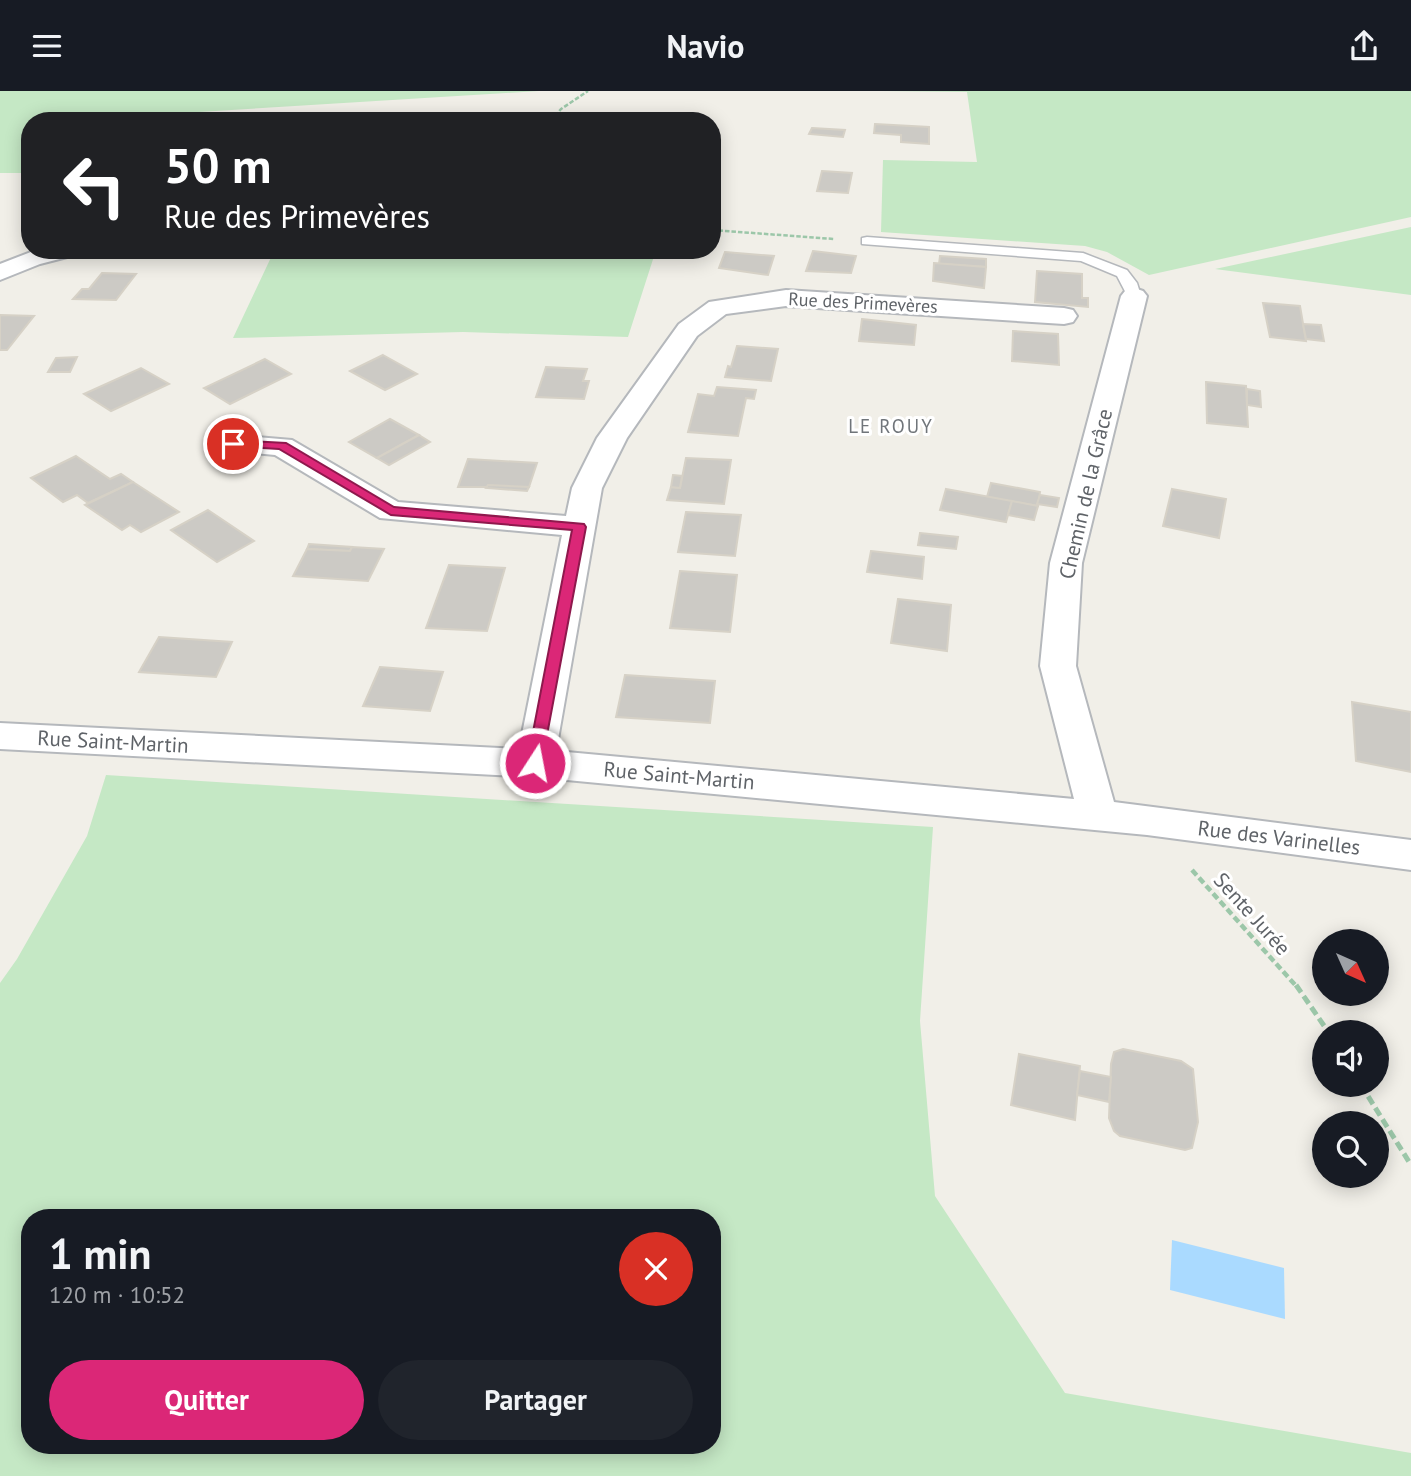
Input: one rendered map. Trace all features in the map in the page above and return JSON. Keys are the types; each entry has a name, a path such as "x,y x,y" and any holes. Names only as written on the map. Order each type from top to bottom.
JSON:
{"street":[{"path":"0,272 32,259"},
{"name":"Chemin de la Grâce","path":"1098,816 1058,666 1066,563 1134,296"},
{"name":"Rue des Primevères","path":"535,763 587,488 612,438 688,330 718,307 786,298 1064,316"},
{"path":"233,444 282,446 391,511 580,527"},
{"name":"Rue Saint-Martin","path":"0,736 535,763 1147,820"},
{"name":"Rue des Varinelles","path":"1147,820 1411,855"}],"lane":[{"path":"867,241 1083,257 1122,273 1130,283 1134,296"}],"path":[{"path":"558,112 588,91"},
{"path":"721,231 867,241"},
{"name":"Sente Jurée","path":"1147,820 1307,998 1321,1020"},
{"path":"1369,1097 1411,1165"}],"green space":[{"path":"0,91 539,91 199,112 21,112 21,173 0,173"},
{"path":"881,91 1411,91 1411,217 1149,275 1107,252 1085,246 881,232 883,160 977,162 967,92"},
{"path":"1411,227 1411,295 1215,269"},
{"path":"270,259 653,259 628,337 463,332 233,338"},
{"path":"106,775 933,827 920,1021 935,1196 1065,1393 1411,1453 1411,1476 0,1476 0,983 17,959 87,836"}],"water":[{"path":"1172,1240 1284,1268 1285,1319 1170,1290"}],"building":[{"path":"875,124 929,127 929,144 901,142 901,135 874,133"},
{"path":"812,128 845,130 843,137 809,134"},
{"path":"822,171 852,173 848,193 817,191"},
{"path":"813,251 856,256 851,273 806,271"},
{"path":"725,252 774,256 768,275 719,268"},
{"path":"940,256 986,259 986,267 939,264"},
{"path":"934,263 986,267 984,288 933,281"},
{"path":"1037,271 1082,274 1082,298 1088,298 1088,307 1035,302"},
{"path":"102,273 136,274 116,300 73,299 82,289 89,289"},
{"path":"1263,303 1300,306 1306,341 1270,337"},
{"path":"0,315 34,316 7,350 0,350"},
{"path":"862,319 916,325 914,345 859,341"},
{"path":"1303,324 1321,325 1324,341 1306,339"},
{"path":"1013,331 1058,334 1059,365 1012,361"},
{"path":"737,346 778,349 771,381 725,377"},
{"path":"383,355 417,374 385,390 350,371"},
{"path":"77,357 70,372 48,372 56,358"},
{"path":"265,359 291,374 230,404 204,388"},
{"path":"546,367 587,369 583,381 589,381 584,399 536,397"},
{"path":"141,368 169,384 111,411 84,394"},
{"path":"1206,382 1246,386 1248,427 1207,423"},
{"path":"717,387 756,390 754,399 746,398 738,436 688,432 698,394 714,396"},
{"path":"1247,389 1260,391 1261,407 1247,405"},
{"path":"390,419 419,435 377,458 349,442"},
{"path":"419,435 430,442 389,465 377,458"},
{"path":"76,456 110,479 121,474 133,482 88,503 77,495 63,502 31,478"},
{"path":"686,458 731,460 724,504 667,500 671,487 680,488"},
{"path":"468,459 537,463 529,487 458,487"},
{"path":"673,475 682,476 680,488 671,487"},
{"path":"133,482 179,512 141,532 130,525 122,530 85,505"},
{"path":"991,483 1040,492 1038,506 987,497"},
{"path":"488,485 529,487 527,491 486,488"},
{"path":"946,489 1012,501 1006,522 940,510"},
{"path":"1172,489 1226,499 1219,538 1163,526"},
{"path":"1040,495 1059,498 1057,507 1037,504"},
{"path":"1012,501 1038,506 1034,520 1008,515"},
{"path":"208,510 254,541 217,562 171,530"},
{"path":"686,512 741,515 735,556 678,552"},
{"path":"920,533 958,537 956,549 918,545"},
{"path":"309,544 352,547 350,551 307,549"},
{"path":"352,547 384,549 368,581 293,576 307,549 350,551"},
{"path":"871,551 924,557 922,579 867,572"},
{"path":"449,565 505,568 487,631 426,628"},
{"path":"680,571 737,575 730,632 670,628"},
{"path":"898,599 951,605 947,651 891,643"},
{"path":"159,637 232,642 216,677 139,672"},
{"path":"380,667 443,672 430,711 363,706"},
{"path":"625,675 715,681 710,723 616,717"},
{"path":"1352,702 1411,712 1411,772 1356,761"},
{"path":"1123,1049 1181,1061 1193,1069 1198,1122 1192,1148 1185,1150 1120,1136 1114,1131 1109,1118 1111,1064 1114,1052"},
{"path":"1019,1054 1080,1066 1075,1120 1011,1105"},
{"path":"1080,1071 1111,1077 1109,1102 1077,1095"}],"district":[{"name":"LE ROUY","path":"891,426"}],"route":[{"path":"233,444 282,446 391,511 580,527 535,763"}]}
